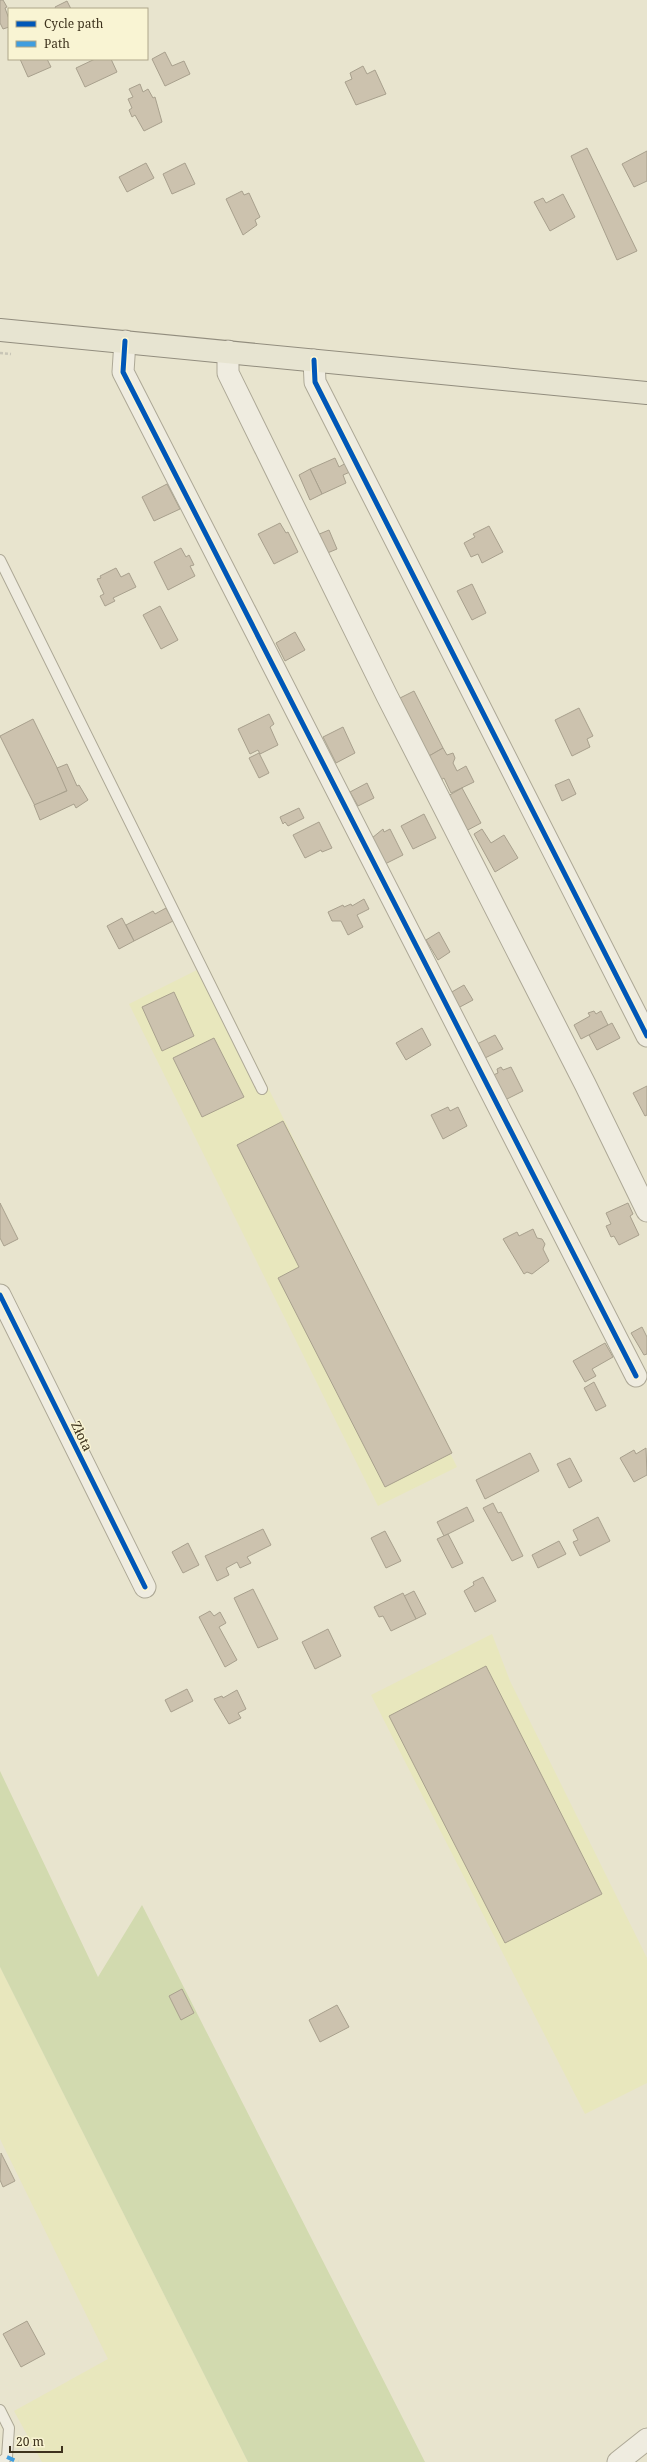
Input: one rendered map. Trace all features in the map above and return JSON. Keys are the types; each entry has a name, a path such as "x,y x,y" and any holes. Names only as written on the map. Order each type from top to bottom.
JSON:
{"main road":[{"path":"0,330 647,393"}],"street":[{"path":"125,341 123,372 636,1376"},
{"path":"228,351 228,373 235,388 387,696 585,1084 647,1211"},
{"path":"314,360 315,382 647,1036"},
{"name":"Złota","path":"0,1295 145,1587"},
{"path":"618,2462 647,2439"}],"lane":[{"path":"0,560 262,1089"},
{"path":"0,2410 9,2428 7,2457 1,2462"}],"path":[{"path":"0,352 11,354"}],"green space":[{"path":"207,965 457,1467 378,1506 129,1004"},
{"path":"492,1634 510,1681 647,1958 647,2083 585,2114 371,1695"},
{"path":"0,1771 98,1977 142,1905 425,2462 248,2462 0,1967"},
{"path":"0,1967 248,2462 42,2462 14,2411 108,2359 0,2139"}],"building":[{"path":"0,0 3,0 7,7 5,8 8,16 8,27 3,29 0,23"},
{"path":"67,1 70,8 56,8"},
{"path":"165,52 172,66 184,61 190,74 165,86 152,59"},
{"path":"20,60 48,60 51,67 28,77"},
{"path":"93,60 111,60 117,72 85,87 76,68"},
{"path":"363,66 367,74 375,70 386,94 356,105 345,82 352,79 350,73"},
{"path":"140,84 143,92 148,89 153,98 155,97 162,122 144,131 135,115 132,117 129,110 132,108 128,99 133,97 129,89"},
{"path":"587,148 637,251 617,260 571,156"},
{"path":"647,151 647,181 634,187 622,164"},
{"path":"146,163 154,178 127,192 119,177"},
{"path":"185,163 195,184 172,194 163,174"},
{"path":"242,191 244,195 249,193 260,217 255,220 257,225 243,235 226,199"},
{"path":"563,194 575,217 550,231 534,202 543,198 546,203"},
{"path":"335,458 339,467 346,463 350,472 343,475 346,483 322,494 310,469"},
{"path":"310,469 322,494 310,500 299,475"},
{"path":"167,484 180,509 154,521 142,497"},
{"path":"280,523 286,533 288,532 298,552 274,564 258,534"},
{"path":"489,526 503,552 482,563 478,554 471,557 464,543 475,537 473,534"},
{"path":"329,530 337,549 325,554 317,535"},
{"path":"181,548 186,557 189,555 194,565 190,566 195,576 168,590 154,562"},
{"path":"116,568 121,577 129,573 136,587 113,598 115,601 105,606 100,596 104,594 97,579"},
{"path":"472,584 486,613 472,620 457,591"},
{"path":"160,606 178,640 161,649 143,615"},
{"path":"295,632 305,650 285,661 276,643"},
{"path":"414,691 443,748 429,756 400,698"},
{"path":"579,708 593,736 587,739 590,747 572,756 555,720"},
{"path":"269,714 274,724 270,727 278,745 260,754 258,750 250,754 238,729"},
{"path":"33,719 68,790 35,806 0,736"},
{"path":"343,727 355,753 336,763 323,737"},
{"path":"443,748 447,755 453,753 455,758 453,763 457,771 466,766 474,782 451,793 444,778 441,780 429,756"},
{"path":"259,753 269,773 259,778 249,758"},
{"path":"67,764 77,786 79,785 88,800 76,808 74,804 40,820 34,805 67,791 57,768"},
{"path":"569,779 576,794 562,801 555,785"},
{"path":"367,783 374,798 358,806 350,792"},
{"path":"462,788 481,823 464,832 446,797"},
{"path":"299,808 304,818 288,826 285,822 283,824 280,817"},
{"path":"424,814 436,838 413,849 401,826"},
{"path":"319,822 332,848 322,852 321,850 305,858 293,835"},
{"path":"383,829 384,832 390,829 403,855 385,864 372,838"},
{"path":"482,829 491,843 504,835 518,858 495,872 474,834"},
{"path":"364,899 369,909 357,915 363,927 348,935 341,921 332,921 328,912 343,905 344,907 351,904 352,906"},
{"path":"166,908 173,921 134,941 126,925 153,911 155,914"},
{"path":"122,918 134,941 119,949 107,926"},
{"path":"439,932 450,952 438,960 426,940"},
{"path":"464,985 473,1000 458,1008 450,993"},
{"path":"174,992 194,1036 162,1051 142,1007"},
{"path":"594,1011 596,1014 601,1011 608,1025 581,1039 574,1025 590,1016 588,1013"},
{"path":"612,1023 620,1038 597,1050 589,1035"},
{"path":"422,1028 431,1045 406,1060 396,1043"},
{"path":"495,1035 503,1049 485,1058 477,1044"},
{"path":"214,1038 244,1097 202,1117 173,1058"},
{"path":"501,1067 503,1070 511,1067 523,1091 503,1101 491,1076 498,1073 497,1069"},
{"path":"647,1086 647,1115 645,1116 633,1093"},
{"path":"448,1107 450,1111 458,1107 467,1126 443,1139 431,1115"},
{"path":"283,1121 452,1453 385,1487 278,1278 299,1267 237,1145"},
{"path":"0,1203 18,1239 4,1246 0,1238"},
{"path":"628,1203 633,1214 630,1216 639,1235 619,1245 614,1236 611,1237 606,1226 611,1224 606,1213"},
{"path":"533,1229 537,1238 542,1239 545,1244 543,1249 549,1261 532,1274 527,1272 524,1274 503,1239 517,1232 519,1236"},
{"path":"642,1327 647,1337 647,1354 644,1355 631,1333"},
{"path":"605,1343 613,1357 592,1369 596,1376 585,1382 573,1361"},
{"path":"594,1382 606,1406 596,1411 584,1388"},
{"path":"646,1448 647,1475 634,1482 620,1458 634,1450 636,1454"},
{"path":"530,1453 539,1471 485,1499 476,1480"},
{"path":"570,1458 582,1481 569,1488 557,1464"},
{"path":"493,1503 498,1513 501,1512 523,1556 512,1561 483,1508"},
{"path":"467,1507 474,1521 444,1536 437,1522"},
{"path":"598,1517 610,1541 580,1556 573,1542 578,1540 573,1530"},
{"path":"263,1529 271,1545 247,1557 251,1563 240,1568 237,1562 226,1568 229,1575 217,1581 205,1556"},
{"path":"385,1531 401,1561 386,1568 371,1538"},
{"path":"448,1534 463,1563 452,1568 437,1539"},
{"path":"559,1541 566,1554 538,1568 532,1555"},
{"path":"188,1543 199,1565 183,1573 172,1552"},
{"path":"483,1577 496,1601 475,1612 464,1591 474,1585 473,1582"},
{"path":"253,1589 278,1639 258,1648 234,1598"},
{"path":"414,1591 426,1614 416,1619 404,1596"},
{"path":"403,1593 416,1619 391,1631 383,1616 379,1617 374,1607"},
{"path":"210,1611 214,1616 220,1612 226,1623 219,1627 237,1660 225,1667 199,1617"},
{"path":"328,1629 341,1656 315,1669 302,1642"},
{"path":"486,1666 602,1894 505,1943 389,1716"},
{"path":"187,1689 193,1701 171,1712 165,1700"},
{"path":"237,1690 246,1709 238,1713 241,1718 229,1724 214,1699 222,1696 223,1698"},
{"path":"182,1989 194,2013 181,2020 169,1996"},
{"path":"337,2005 349,2027 320,2042 309,2020"},
{"path":"1,2153 15,2181 3,2187 0,2180"},
{"path":"27,2321 45,2354 21,2367 3,2334"}],"marked path":[{"path":"7,2457 18,2462"}],"cycle path":[{"path":"125,341 123,372 636,1376"},
{"path":"314,360 315,382 647,1036"},
{"path":"0,1295 145,1587"}]}
